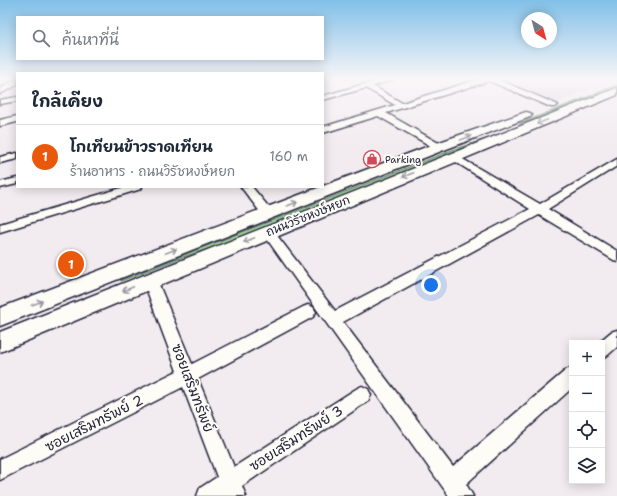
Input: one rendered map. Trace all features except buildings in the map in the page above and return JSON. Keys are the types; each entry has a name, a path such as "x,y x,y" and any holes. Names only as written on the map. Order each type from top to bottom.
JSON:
{"main road":[{"name":"ถนนวิรัชหงษ์หยก","path":"0,317 438,148 561,102"},
{"name":"ถนนวิรัชหงษ์หยก","path":"0,342 590,102"},
{"path":"507,123 522,130"},
{"path":"73,289 76,310"}],"street":[{"path":"395,102 402,106"},
{"path":"324,129 414,102"},
{"path":"547,102 554,105"},
{"path":"380,113 438,148"},
{"path":"0,123 16,119"},
{"path":"0,160 16,156"},
{"path":"454,157 617,257"},
{"path":"332,320 540,209 617,162"},
{"path":"0,185 16,181"},
{"path":"0,228 98,193 130,188"},
{"path":"247,188 268,214"},
{"path":"268,232 457,489 569,379"},
{"name":"ซอยเสริมทรัพย์","path":"150,280 232,489"},
{"name":"ซอยเสริมทรัพย์ 2","path":"0,470 188,375 308,312"},
{"path":"605,347 617,337"},
{"name":"ซอยเสริมทรัพย์ 3","path":"208,496 232,489 362,395"}],"green space":[{"path":"574,102 582,102 556,113 519,124"},
{"path":"499,135 224,244 183,257 121,281 120,280 455,149"}],"place":[{"name":"Parking","path":"372,159"},
{"name":"โกเทียนข้าวราดเทียน","path":"71,264"}]}
